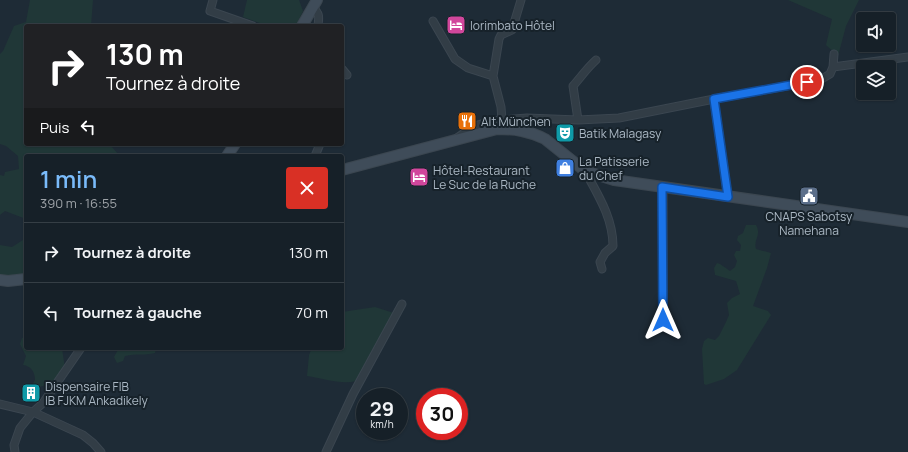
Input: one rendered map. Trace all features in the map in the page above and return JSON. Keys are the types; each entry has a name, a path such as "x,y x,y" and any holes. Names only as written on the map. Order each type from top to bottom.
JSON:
{"main road":[{"path":"303,24 315,4"},
{"path":"344,169 497,128 517,129 545,139 585,171 614,180 908,222"},
{"path":"0,280 8,281 24,279"}],"street":[{"path":"213,0 210,11 246,24"},
{"path":"502,120 501,107 493,76 499,38 501,35 512,30 521,0"},
{"path":"315,4 320,18 318,24"},
{"path":"433,21 455,58 468,68 493,76"},
{"path":"452,141 474,126 502,120 527,118 578,120 619,118 820,80 830,74 833,67 834,54"},
{"path":"833,67 908,57"},
{"path":"578,120 573,86 581,78 586,69 596,60"},
{"path":"714,99 728,197"},
{"path":"585,171 604,204 612,232 613,246 605,253 600,262 602,269"},
{"path":"662,187 663,320"},
{"path":"326,452 353,394 402,304"},
{"path":"15,452 14,445 20,428 33,412 43,403 80,350"},
{"path":"0,404 33,412 82,435 94,443 101,452"}],"green space":[{"path":"30,0 93,0 91,24 24,24 24,146 111,146 118,154 24,154 24,218 5,211 0,215 0,175 4,176 5,172 19,169 18,156 6,146 0,144 0,54 3,51 14,26 26,22"},
{"path":"247,0 299,0 303,11 297,24 262,24 243,17"},
{"path":"788,0 859,0 846,26 838,56 826,45 832,19"},
{"path":"746,225 756,225 758,229 755,246 756,249 771,253 753,306 768,311 771,315 737,370 724,379 706,385 704,384 702,349 704,341 708,338 715,340 719,336 729,315 727,303 732,298 740,294 736,281 715,275 714,268 717,263 730,271 735,267 737,261 734,255 736,251 740,251 741,245 737,240 738,236 743,233"},
{"path":"24,239 24,274 0,276 0,245 12,247"},
{"path":"375,307 397,314 356,381 338,382 307,376 309,355 311,350 344,350 344,312"},
{"path":"22,338 24,338 24,350 62,350 65,369 50,383 41,387 32,385 35,380 34,374 30,368 23,365 26,356 20,344"},
{"path":"118,350 156,350 155,353 125,356 123,361 117,363 114,357"}],"place":[{"name":"Iorimbato Hôtel","path":"456,25"},
{"name":"Alt München","path":"467,121"},
{"name":"Batik Malagasy","path":"565,133"},
{"name":"La Patisserie du Chef","path":"565,168"},
{"name":"Hôtel-Restaurant Le Suc de la Ruche","path":"419,177"},
{"name":"CNAPS Sabotsy Namehana","path":"809,196"},
{"name":"Dispensaire FIB IB FJKM Ankadikely","path":"31,393"}],"route":[{"path":"663,320 662,187 728,197 714,99 807,82"}]}
